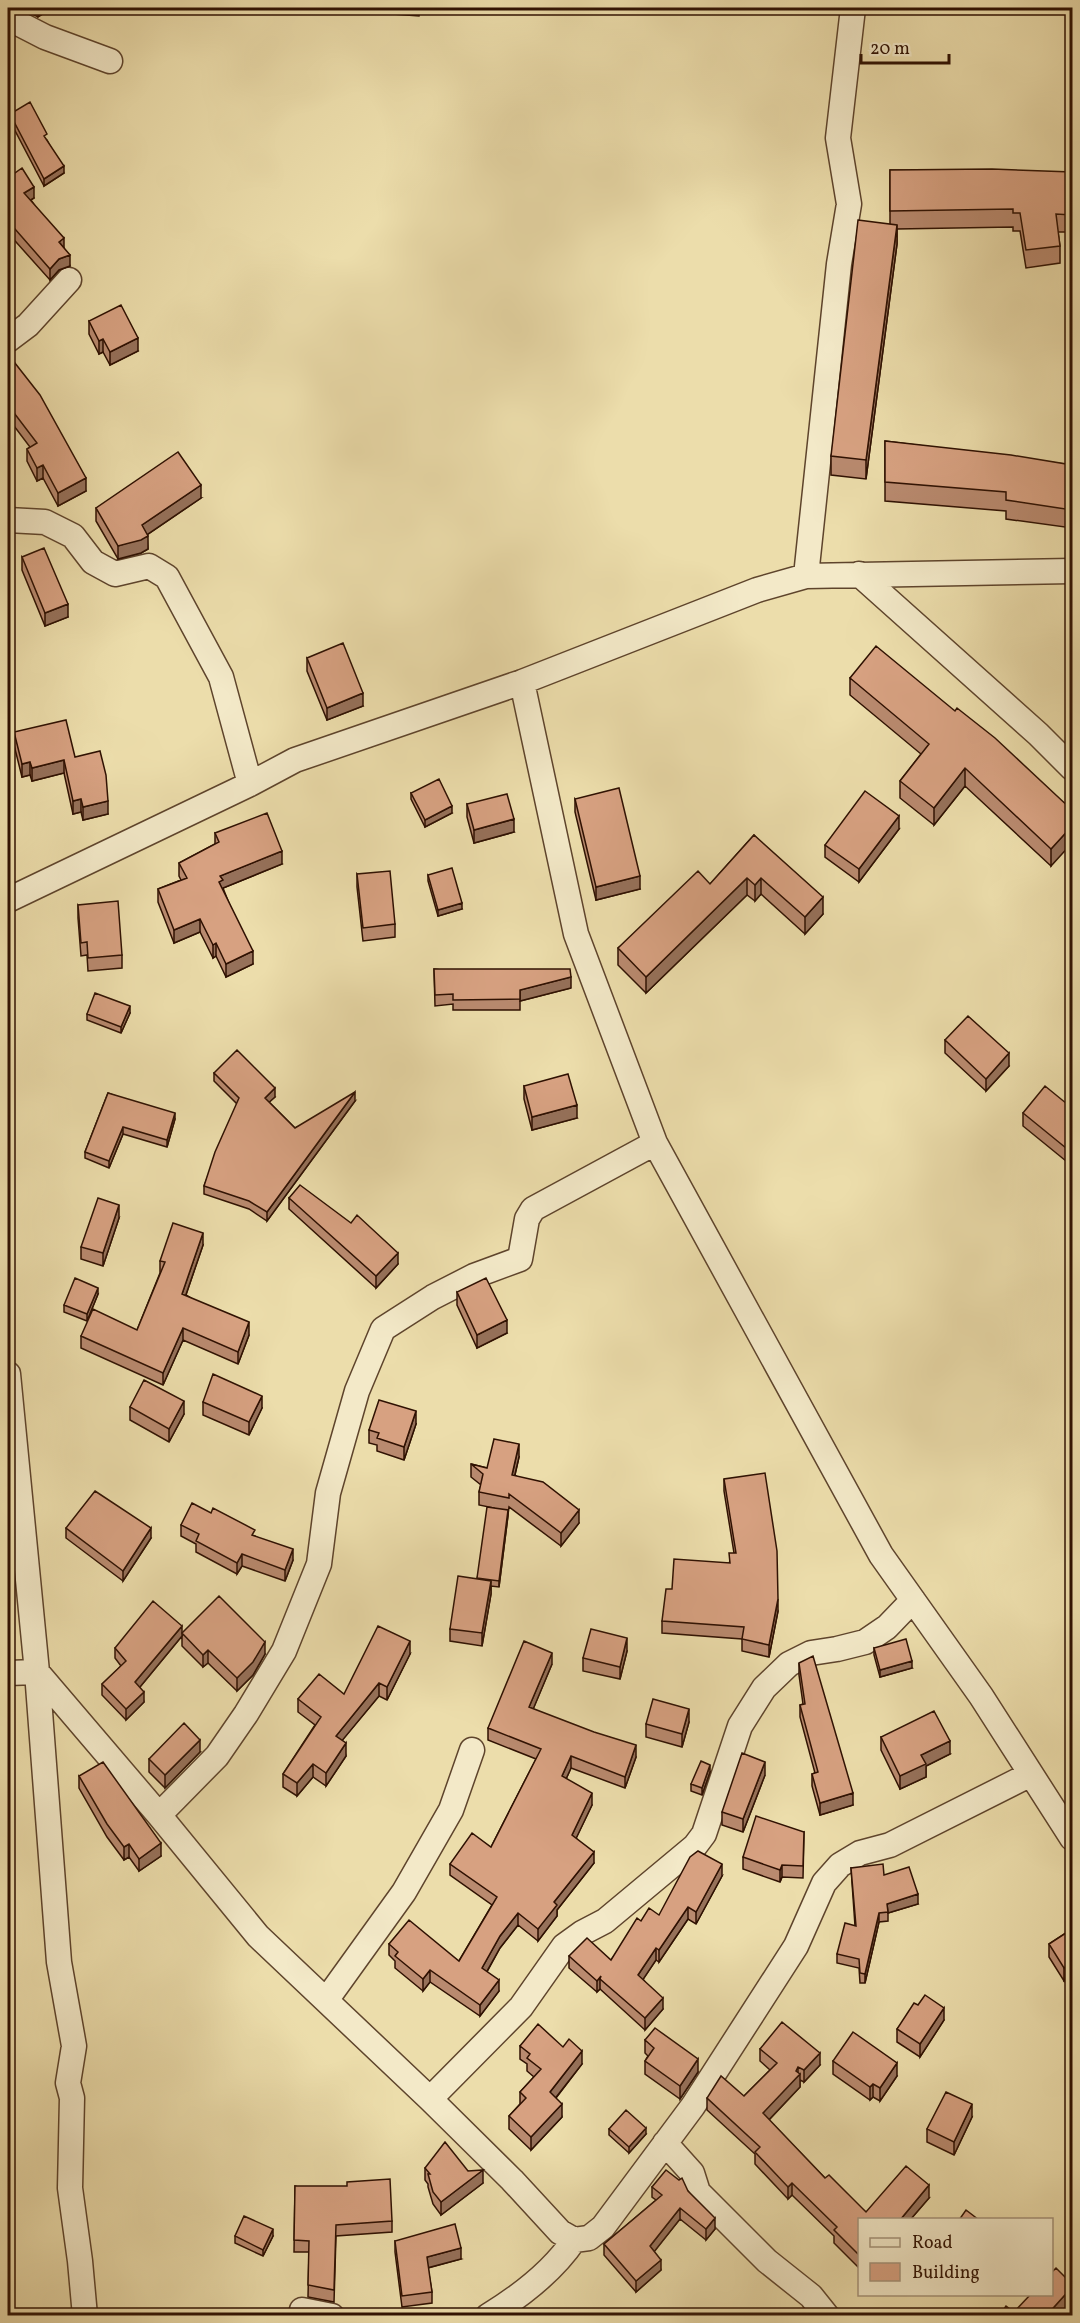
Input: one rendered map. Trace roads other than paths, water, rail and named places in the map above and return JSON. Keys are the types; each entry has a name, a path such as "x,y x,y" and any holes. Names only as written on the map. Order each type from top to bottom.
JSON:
{"street":[{"path":"806,576 839,264 849,204 838,138 853,8"},
{"path":"8,18 45,37 110,61"},
{"path":"8,340 28,325 69,280"},
{"path":"8,520 45,522 73,536 93,562 115,574 149,566 168,577 221,677 250,784"},
{"path":"8,900 250,784 295,760 522,682 747,594 806,576 1072,570"},
{"path":"860,574 1038,734 1072,768"},
{"path":"522,682 576,934 655,1143 881,1555 981,1696 1072,1838"},
{"path":"159,1815 217,1756 246,1714 284,1651 319,1564 328,1493 357,1391 383,1329 433,1297 464,1281 520,1259 527,1219 533,1209 655,1143"},
{"path":"8,1374 37,1672 59,1962 74,2046 68,2083 72,2098 70,2188 85,2316"},
{"path":"430,2099 521,2007 564,1946 605,1921 695,1846 704,1834 740,1726 764,1688 789,1664 811,1653 865,1642 887,1627 913,1600"},
{"path":"37,1672 258,1936 430,2099 512,2180 560,2232 574,2241"},
{"path":"8,1673 37,1672"},
{"path":"327,1999 404,1892 451,1810 472,1750"},
{"path":"488,2316 507,2304 562,2258 574,2241 588,2238 603,2226 693,2106 796,1946 824,1884 840,1865 860,1853 890,1845 1031,1774"},
{"path":"665,2143 692,2173 698,2192 767,2261 812,2296 827,2316"},
{"path":"302,2310 332,2316"}]}
